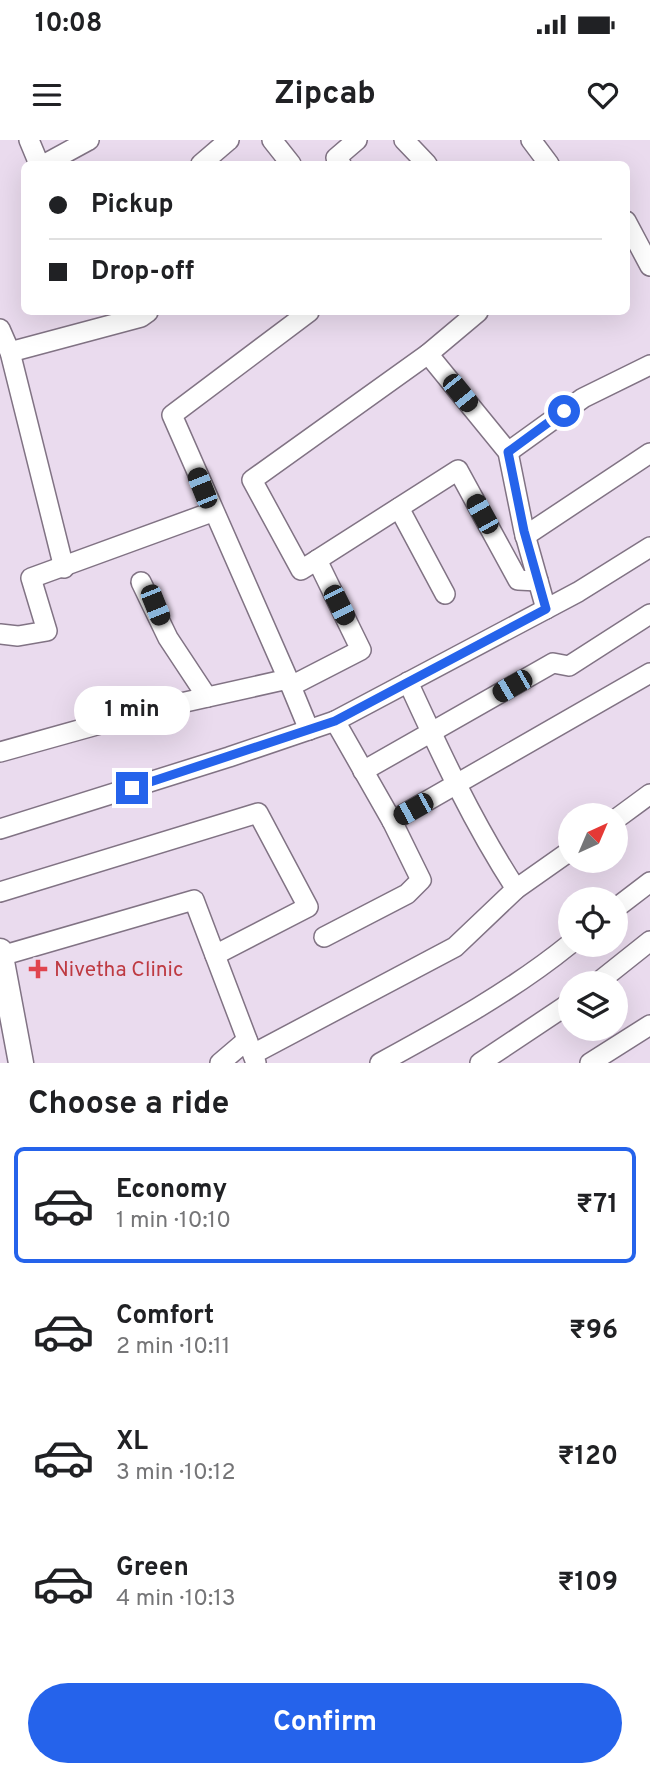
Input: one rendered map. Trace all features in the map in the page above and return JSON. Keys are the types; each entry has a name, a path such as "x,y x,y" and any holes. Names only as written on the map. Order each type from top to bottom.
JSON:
{"street":[{"path":"29,140 38,161"},
{"path":"50,161 89,140"},
{"path":"204,161 229,140"},
{"path":"272,140 289,161"},
{"path":"336,161 357,140"},
{"path":"404,140 424,161"},
{"path":"531,140 548,161"},
{"path":"630,228 650,266"},
{"path":"10,352 92,321 144,315"},
{"path":"305,315 172,415 309,730"},
{"path":"474,315 428,354 252,480 302,570 458,470 518,580 538,581"},
{"path":"0,329 10,352 64,568"},
{"path":"428,354 508,452 526,536 546,609"},
{"path":"508,452 583,398 650,365"},
{"path":"526,536 650,453"},
{"path":"399,508 445,594"},
{"path":"0,634 18,636 47,631 31,578 212,512"},
{"path":"0,829 335,721 546,609 650,547"},
{"path":"0,752 207,697 289,682 361,650 317,560"},
{"path":"141,582 168,638 207,697"},
{"path":"363,771 553,663 569,666 650,614"},
{"path":"392,821 650,673"},
{"path":"408,682 480,834 516,889"},
{"path":"324,937 407,894 421,880 392,821 335,721"},
{"path":"628,810 650,794"},
{"path":"0,892 258,813 308,907 215,955"},
{"path":"220,1063 252,1052 455,947 516,889 558,859"},
{"path":"628,899 650,882"},
{"path":"21,1063 5,1000 0,954 194,900 252,1052"},
{"path":"613,971 650,942"},
{"path":"380,1063 452,1023 558,954"},
{"path":"480,1063 558,1011"},
{"path":"590,1063 650,1025"}],"place":[{"name":"Nivetha Clinic","path":"38,969"}],"route":[{"path":"132,788 335,721 546,609 524,531 508,452 564,411"}]}
